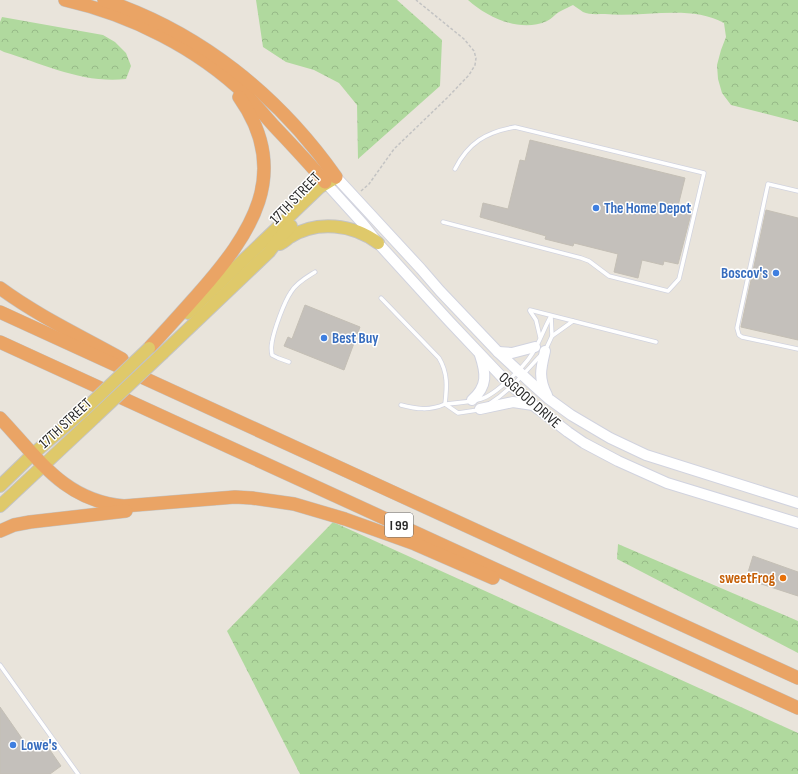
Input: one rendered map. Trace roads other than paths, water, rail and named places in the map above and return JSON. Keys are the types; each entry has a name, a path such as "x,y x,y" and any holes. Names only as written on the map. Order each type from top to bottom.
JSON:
{"highway":[{"path":"65,0 102,10 148,29 169,39 192,53 246,95 330,183"},
{"path":"104,0 157,20 216,55 261,93 286,117 318,152 330,183"},
{"path":"150,348 222,267 238,245 251,223 261,197 264,164 258,130 246,106 222,75"},
{"path":"0,288 25,305 78,336 210,407"},
{"name":"I 99","path":"0,312 798,678"},
{"name":"I 99","path":"0,342 798,708"},
{"path":"0,418 54,477 74,491 86,497 111,505 139,505 235,497 272,500 294,504 345,518 415,544 602,625 674,652"},
{"path":"0,531 14,525 30,522 132,510 199,500"}],"main road":[{"name":"OSGOOD DRIVE","path":"330,183 354,198 498,352 549,399 592,428 646,455 798,503"},
{"name":"OSGOOD DRIVE","path":"330,183 378,243 448,321 509,384 533,405 584,443 634,469 667,483 798,523"},
{"name":"17TH STREET","path":"0,506 164,353 269,252 280,236 330,183"},
{"name":"17TH STREET","path":"0,486 33,454 83,411 330,183"},
{"path":"269,252 290,236 318,227 328,226 348,228 369,236 378,243"},
{"path":"498,352 512,353 538,342"},
{"path":"545,351 540,375 542,387 549,399"},
{"path":"472,400 478,395 484,384 484,368 480,353"},
{"path":"480,409 514,402 533,405"}],"lane":[{"path":"443,222 581,258 589,261 609,276 668,291 679,279 704,174 515,127 503,129 472,144 460,159 455,169"},
{"path":"798,191 768,184 737,328 738,335 742,337 798,349"},
{"path":"289,362 272,355 271,342 284,305 291,291 299,283 315,272"},
{"path":"381,298 444,365 447,383 445,404"},
{"path":"538,342 536,320 530,310 656,342"},
{"path":"445,404 458,413 467,413 480,409 503,395 509,384 545,351 552,336 551,316"},
{"path":"401,405 412,408 437,408 445,404 481,399 509,384 520,373 532,355 551,316"},
{"path":"552,336 573,321"},
{"path":"0,665 78,774"}],"place":[{"name":"The Home Depot","path":"596,208"},
{"name":"Boscov's","path":"776,273"},
{"name":"Best Buy","path":"324,338"},
{"name":"sweetFrog","path":"783,578"},
{"name":"Lowe's","path":"13,745"}]}
